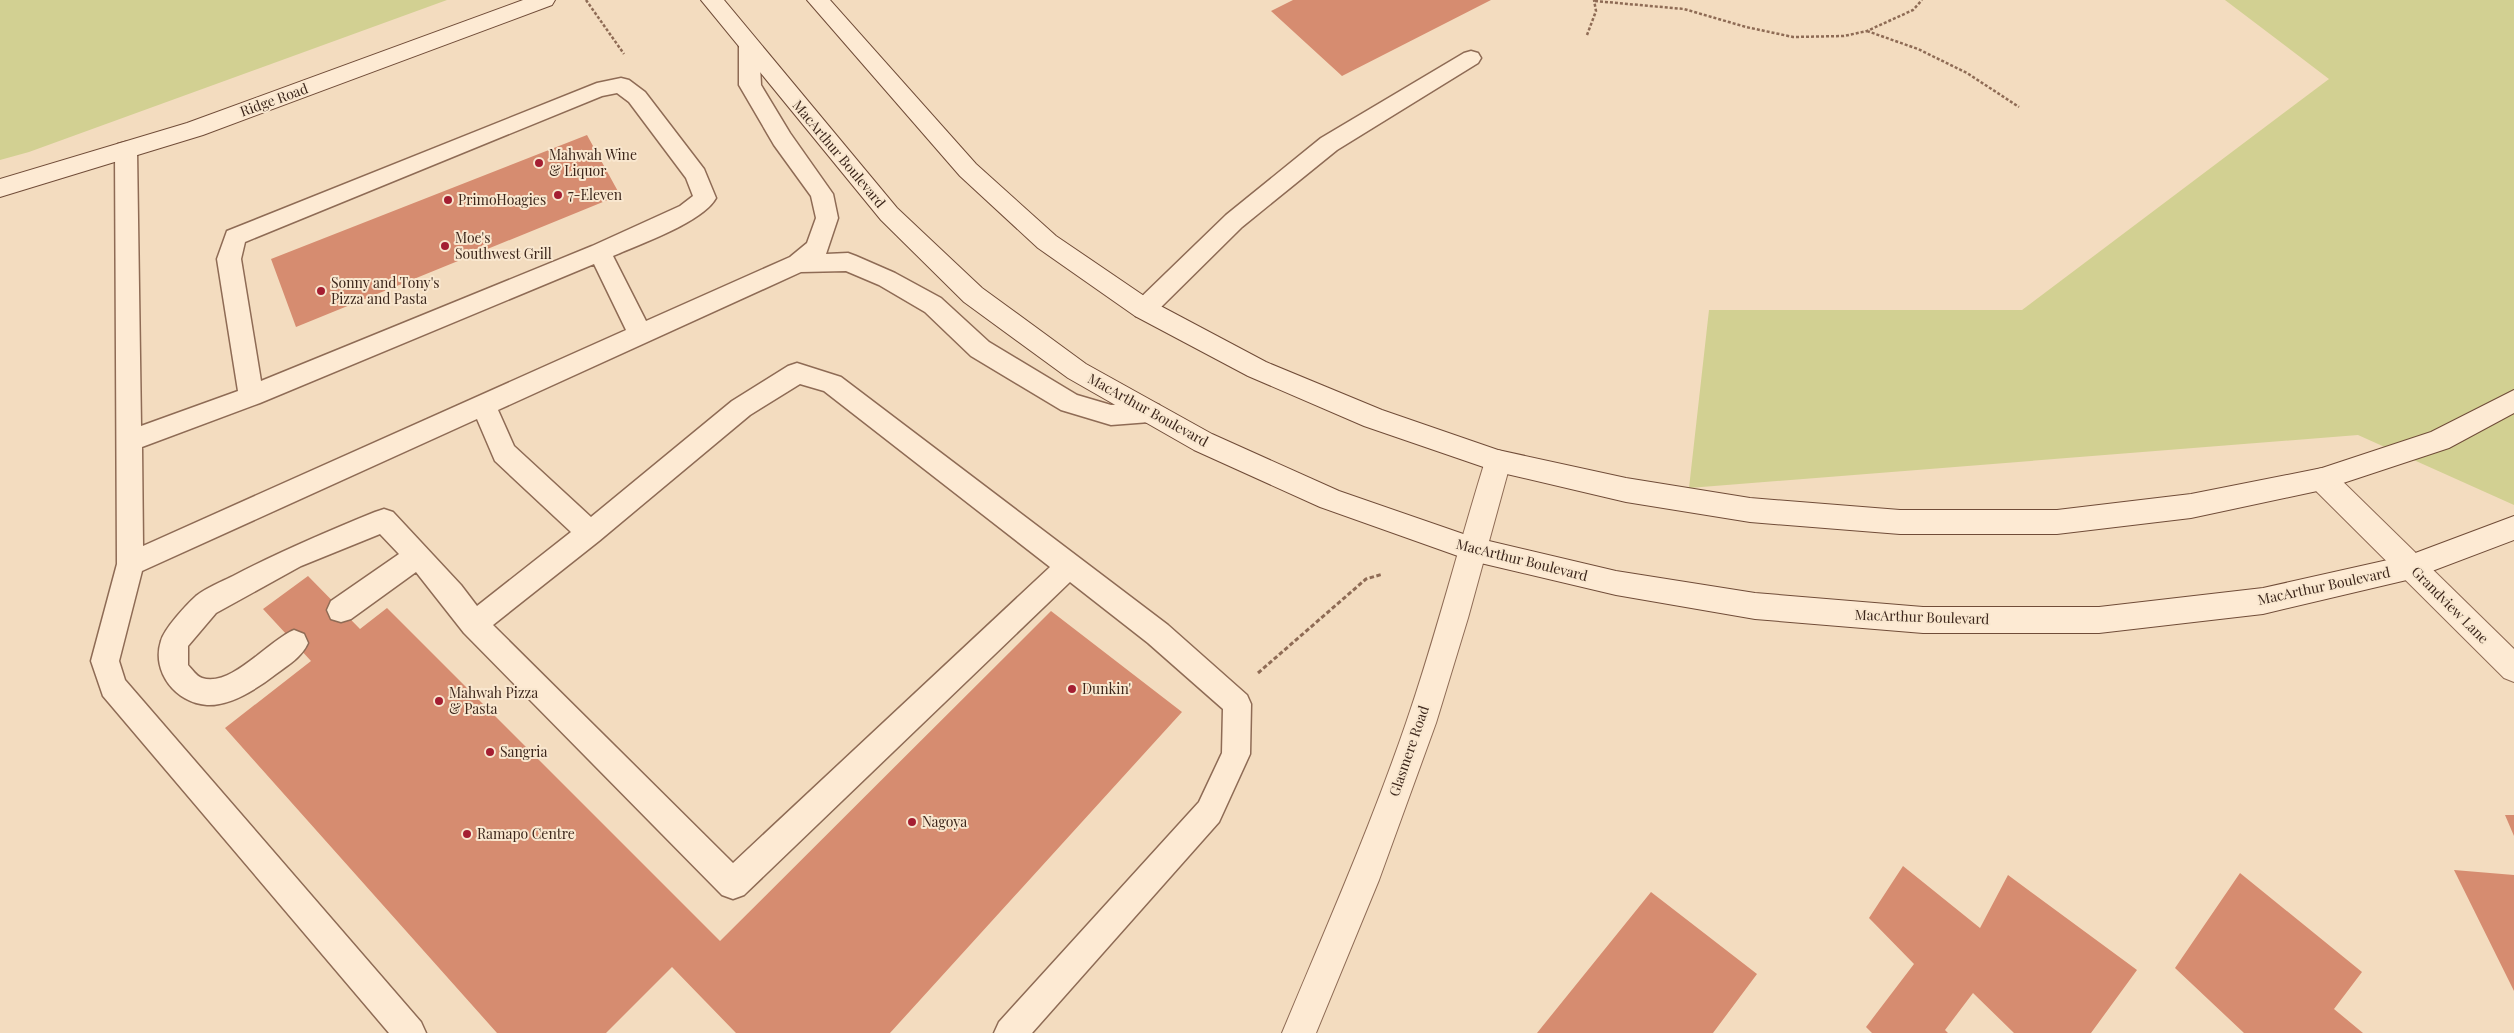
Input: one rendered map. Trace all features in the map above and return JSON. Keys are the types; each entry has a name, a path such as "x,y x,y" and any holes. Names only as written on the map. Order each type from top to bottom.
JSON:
{"main road":[{"name":"Ridge Road","path":"0,188 195,129 544,0"},
{"name":"MacArthur Boulevard","path":"712,0 889,214 973,295 1077,371 1203,442 1330,499 1472,549 1616,583 1755,606 1923,620 2099,620 2263,601 2411,567 2514,528"},
{"path":"818,0 968,170 1048,242 1144,309 1257,369 1373,418 1498,461 1626,490 1750,510 1900,522 2057,522 2190,506 2322,479 2440,440 2514,402"},
{"name":"Glasmere Road","path":"1299,1033 1350,918 1398,785 1454,618 1498,461"},
{"name":"Grandview Lane","path":"2322,479 2514,669"}],"lane":[{"path":"130,564 798,263 817,248 827,218 822,194 782,139 750,85 749,46"},
{"path":"1144,309 1234,221 1329,144 1471,58"},
{"path":"129,441 251,396 600,252 688,212 705,198 696,175 637,97 621,85 598,90 235,237 229,259 251,396"},
{"path":"126,150 130,564 116,610 105,661 113,687 410,1033"},
{"path":"600,252 640,334"},
{"path":"798,263 848,262 887,279 933,305 980,349 1070,402 1111,416 1150,412"},
{"path":"474,624 590,533 741,408 797,373 832,384 1158,634 1237,704 1236,754 1209,812 1010,1033"},
{"path":"483,405 504,453 590,533"},
{"path":"294,644 234,686 213,693 195,690 174,670 174,642 206,604 292,558 384,520 451,593 474,624 733,884 1069,566"},
{"path":"341,610 418,556"}],"path":[{"path":"586,0 634,68 621,85"},
{"path":"1587,35 1596,11 1594,1 1684,9 1746,27 1794,37 1844,36 1867,30 1913,10 1922,0"},
{"path":"1867,30 1918,49 1967,73 2020,107"},
{"path":"1229,697 1366,579 1383,574"}],"shaded area":[{"path":"0,0 447,0 29,152 0,160"},
{"path":"2225,0 2514,0 2514,505 2358,435 1689,488 1709,310 2022,310 2329,79"}],"building":[{"path":"1293,0 1491,0 1342,76 1271,11"},
{"path":"587,135 620,195 296,327 271,259"},
{"name":"Ramapo Centre","path":"308,576 360,629 387,608 720,941 1051,611 1182,712 890,1033 736,1033 672,967 606,1033 497,1033 225,728 311,661 263,609"},
{"path":"2505,815 2514,815 2514,836"},
{"path":"1903,866 1980,928 2008,875 2137,970 2091,1033 2014,1033 1973,993 1945,1030 1948,1033 1872,1033 1866,1027 1914,964 1869,918"},
{"path":"2454,870 2514,875 2514,991"},
{"path":"2240,873 2362,972 2334,1009 2363,1033 2244,1033 2175,968"},
{"path":"1651,892 1757,974 1713,1033 1537,1033"}],"place":[{"name":"Mahwah Wine & Liquor","path":"539,163"},
{"name":"7-Eleven","path":"558,195"},
{"name":"PrimoHoagies","path":"448,200"},
{"name":"Moe's Southwest Grill","path":"445,246"},
{"name":"Sonny and Tony's Pizza and Pasta","path":"321,291"},
{"name":"Dunkin'","path":"1072,689"},
{"name":"Mahwah Pizza & Pasta","path":"439,701"},
{"name":"Sangria","path":"490,752"},
{"name":"Nagoya","path":"912,822"},
{"name":"Ramapo Centre","path":"467,834"}]}
